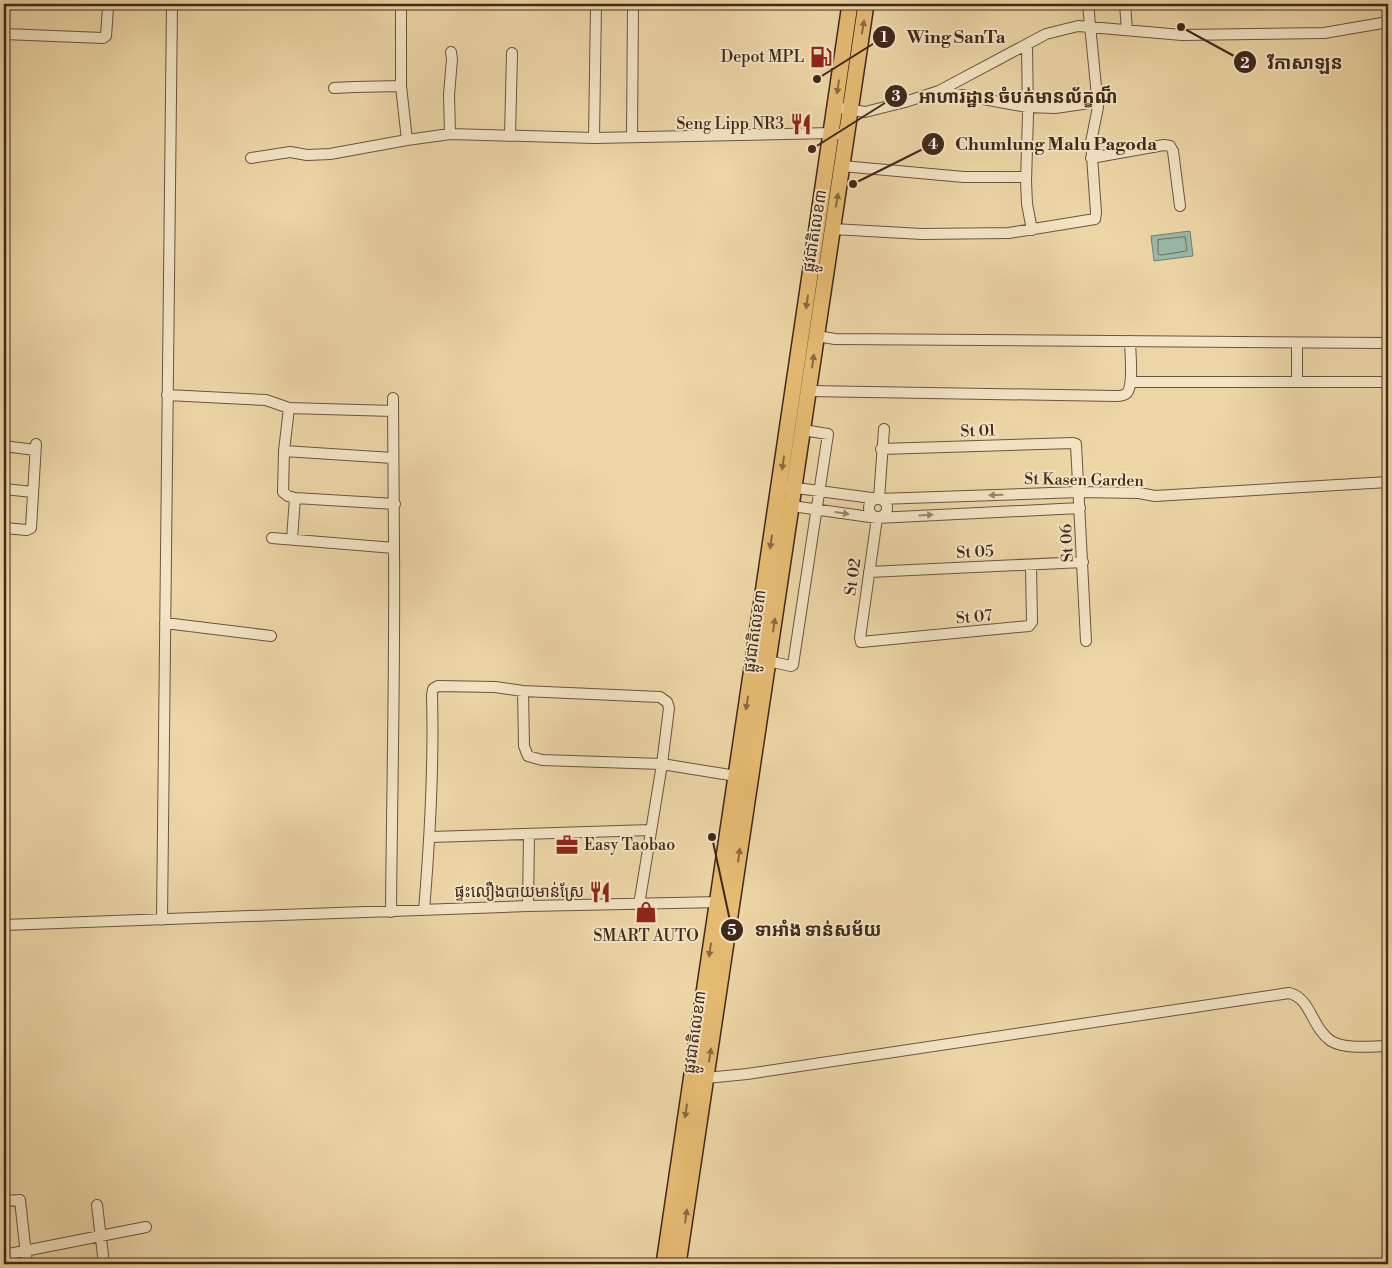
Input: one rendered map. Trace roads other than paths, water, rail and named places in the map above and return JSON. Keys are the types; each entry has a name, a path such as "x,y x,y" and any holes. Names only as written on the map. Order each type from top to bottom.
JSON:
{"highway":[{"name":"ផ្លូវជាតិលេខ៣","path":"843,109 850,4"},
{"name":"ផ្លូវជាតិលេខ៣","path":"678,1264 706,1078 725,903 736,776 784,505 843,109 866,4"},
{"name":"ផ្លូវជាតិលេខ៣","path":"787,486 803,430 817,336 842,166 839,134"},
{"name":"ផ្លូវជាតិលេខ៣","path":"664,1264 768,661 784,505"}],"street":[{"path":"4,34 103,38 106,36 108,8 105,4"},
{"path":"162,920 172,4"},
{"path":"401,4 401,86 407,140"},
{"path":"594,138 596,4"},
{"path":"632,137 633,4"},
{"path":"832,229 922,234 1009,233 1094,219 1096,213 1091,158 1097,102 1088,4"},
{"path":"1125,4 1127,30"},
{"path":"843,109 865,112 905,102 939,90 1046,34 1078,26 1182,35 1324,33 1388,22"},
{"path":"1027,45 1026,204 1032,230"},
{"path":"450,134 451,52"},
{"path":"510,136 512,53"},
{"path":"334,88 401,86"},
{"path":"939,90 1027,107 1055,108 1097,102"},
{"path":"251,158 290,152 307,155 330,154 450,134 594,138 839,134"},
{"path":"1091,158 1164,145 1170,146 1173,150 1180,206"},
{"path":"842,166 964,177 1026,177"},
{"path":"817,336 835,339 1388,343"},
{"path":"808,391 1125,395 1128,392 1130,382 1130,341"},
{"path":"1297,343 1297,382"},
{"path":"1130,382 1388,382"},
{"path":"167,395 266,400 289,408 393,411"},
{"path":"391,912 392,738 395,647 393,398"},
{"path":"289,408 284,451 283,492 295,498 395,504"},
{"path":"879,499 881,449 884,429"},
{"path":"768,661 793,665 818,510 828,434 803,430"},
{"name":"St 01","path":"881,449 1076,444"},
{"name":"St 06","path":"1076,444 1086,641"},
{"path":"4,446 35,447 31,528 27,530 4,528"},
{"path":"284,451 392,458"},
{"name":"St Kasen Garden","path":"787,486 879,499 1079,492 1139,493 1155,496 1388,482"},
{"path":"4,489 33,492"},
{"path":"292,540 295,498"},
{"name":"St 02","path":"860,640 877,518 870,513 868,508 870,502 879,499"},
{"name":"St Kasen Garden","path":"784,505 877,518 1080,508"},
{"path":"272,538 394,548"},
{"name":"St 05","path":"869,572 1082,562"},
{"name":"St 07","path":"860,640 861,642 1029,626 1032,622 1031,565"},
{"path":"165,623 271,636"},
{"path":"424,910 431,837 434,760 433,689 438,686 495,687 523,691 660,697 667,702 662,764 639,905"},
{"path":"523,691 524,746 528,756 542,760 662,764 736,776"},
{"path":"431,837 651,830"},
{"path":"528,906 529,834"},
{"path":"4,925 528,906 725,903"},
{"path":"706,1078 747,1074 1025,1034 1289,994 1302,999 1321,1032 1332,1041 1346,1046 1388,1046"},
{"path":"4,1201 20,1200 27,1264"},
{"path":"97,1205 99,1236 104,1264"},
{"path":"4,1255 146,1227"}],"water":[{"path":"1190,231 1193,256 1154,261 1151,236"}],"place":[{"name":"រីកាសាឡន","path":"1181,27"},
{"name":"Depot MPL","path":"821,57"},
{"name":"Wing SanTa","path":"817,79"},
{"name":"Seng Lipp NR3","path":"801,124"},
{"name":"អាហារដ្ឋាន ចំបក់មានល័ក្ខណ៏","path":"812,149"},
{"name":"Chumlung Malu Pagoda","path":"853,184"},
{"name":"ទាអាំង ទាន់សម័យ","path":"712,837"},
{"name":"Easy Taobao","path":"567,845"},
{"name":"ផ្ទះលឿងបាយមាន់ស្រែ","path":"600,892"},
{"name":"SMART AUTO","path":"646,912"}]}
